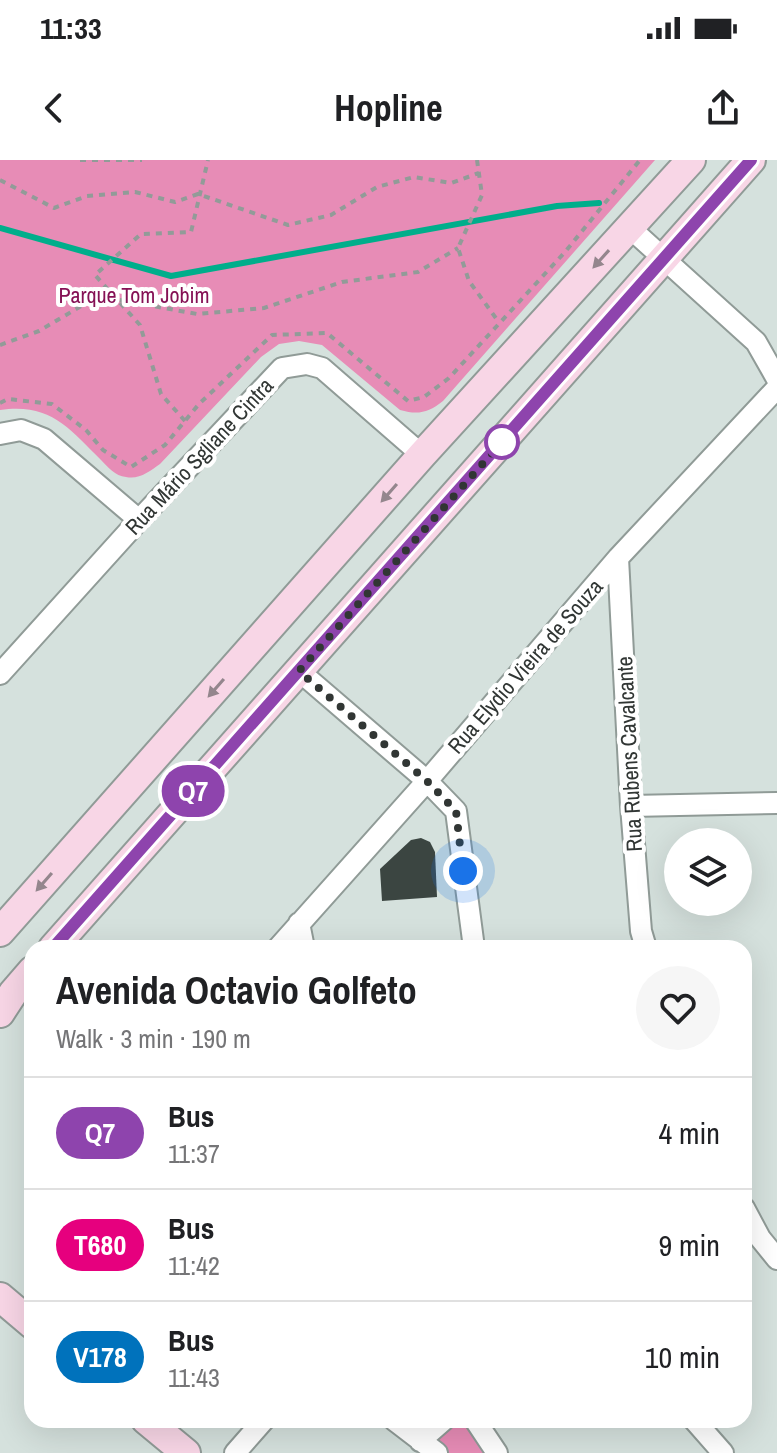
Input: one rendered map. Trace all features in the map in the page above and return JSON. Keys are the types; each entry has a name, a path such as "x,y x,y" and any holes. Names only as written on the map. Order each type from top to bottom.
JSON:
{"street":[{"path":"0,932 422,455 691,160"},
{"path":"60,940 751,160"},
{"path":"630,228 756,342 777,379"},
{"name":"Rua Mário Sgliane Cintra","path":"0,674 282,368 307,364 322,368 422,455"},
{"name":"Rua Elydio Vieira de Souza","path":"285,940 427,781 618,558 777,388"},
{"path":"0,434 21,430 44,439 139,520"},
{"name":"Rua Rubens Cavalcante","path":"618,558 631,806 644,940"},
{"path":"299,671 427,781 456,811 473,940"},
{"path":"631,806 777,803"},
{"path":"299,923 302,940"},
{"path":"0,1013 24,980"},
{"path":"752,1223 777,1259"},
{"path":"0,1297 24,1317"},
{"path":"156,1428 186,1453"},
{"path":"235,1453 257,1428"},
{"path":"404,1428 437,1453"},
{"path":"420,1441 435,1428"},
{"path":"480,1428 497,1453"},
{"path":"701,1428 723,1453"}],"path":[{"path":"80,160 142,160"},
{"path":"185,421 161,394 140,325 95,275 141,234 191,232 208,160"},
{"path":"0,345 39,331 98,296 197,314 264,308 342,282 418,272 458,248 482,195 477,160"},
{"path":"0,180 54,208 87,196 135,192 175,202 198,194 288,225 331,215 377,187 414,177 451,183 479,173"},
{"path":"458,248 469,281 499,321"}],"green space":[{"name":"Parque Tom Jobim","path":"0,160 655,160 443,401 432,408 418,413 400,410 322,345 299,341 279,344 261,357 160,464 131,478 112,471 57,420 32,410 0,410"},
{"path":"440,1428 478,1428 495,1453 444,1453 426,1441"}],"building":[{"path":"421,838 430,842 435,852 437,897 382,901 380,869 411,840"}],"waterway":[{"path":"0,228 171,276 557,206 599,203"}],"bus line":[{"name":"Q7","path":"60,940 751,160"}],"route":[{"path":"463,871 456,811 427,781 299,671 502,442"}]}
